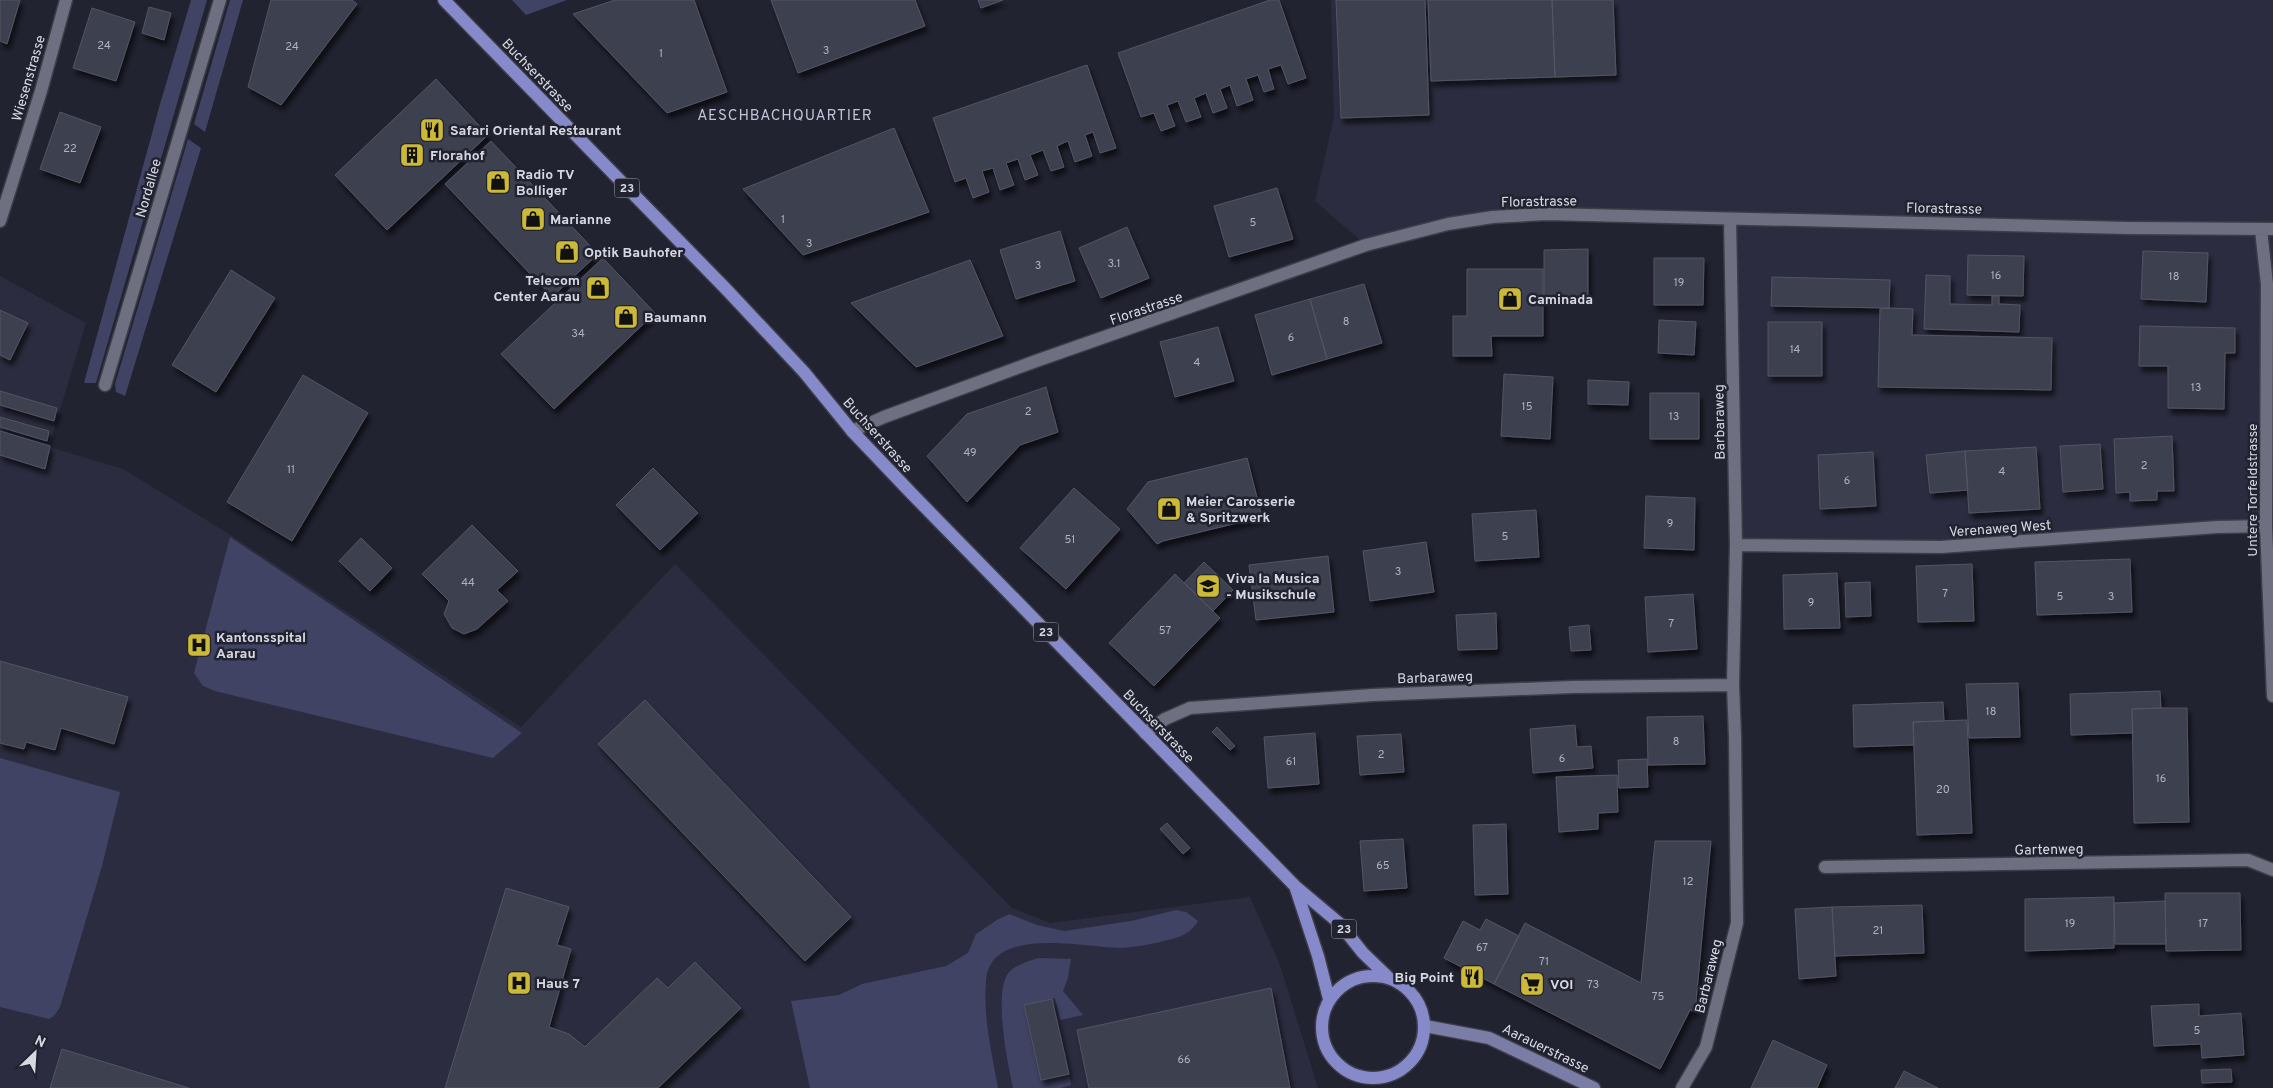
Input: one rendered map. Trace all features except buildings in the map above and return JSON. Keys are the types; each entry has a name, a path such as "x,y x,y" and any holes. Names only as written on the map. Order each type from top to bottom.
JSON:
{"main road":[{"name":"Buchserstrasse","path":"444,0 726,289 804,372 852,431 1295,886 1339,923 1363,953 1388,978"},
{"name":"Buchserstrasse","path":"1295,886 1318,956 1329,999"},
{"name":"23","path":"1329,999 1340,987 1355,978 1372,975 1388,978 1400,983 1413,994 1422,1009 1425,1026"},
{"path":"1329,999 1321,1026 1323,1040 1328,1053 1336,1064 1347,1072 1375,1083 1405,1068 1416,1057 1423,1042 1425,1026"},
{"name":"Aarauerstrasse","path":"1425,1026 1489,1038 1594,1088"}],"street":[{"name":"Wiesenstrasse","path":"0,221 41,91 66,0"},
{"name":"Nordallee","path":"105,385 220,0"},
{"name":"Florastrasse","path":"852,431 884,417 1036,361 1366,245 1448,224 1546,214 2267,229"},
{"name":"Barbaraweg","path":"1682,1088 1706,1048 1736,923 1736,737 1732,685 1736,545 1730,219"},
{"name":"Untere Torfeldstrasse","path":"2267,229 2270,284 2266,526 2270,557 2273,696"},
{"name":"Verenaweg West","path":"1736,545 1941,547 2161,531 2266,526"},
{"name":"Barbaraweg","path":"1145,733 1165,719 1190,708 1392,694 1572,687 1732,685"},
{"name":"Gartenweg","path":"1825,867 2248,860 2273,870"}],"shaded area":[{"path":"191,0 207,0 96,383 84,383 160,104"},
{"path":"230,0 243,0 205,132 194,124"},
{"path":"512,0 567,0 526,15"},
{"path":"1331,0 2273,0 2273,557 2266,526 1941,547 1736,545 1729,219 1493,217 1366,245 1315,201 1334,117"},
{"path":"188,139 201,148 125,396 116,392 115,384"},
{"name":"Kantonsspital Aarau","path":"0,276 86,323 49,447 123,469 229,534 521,727 675,564 1012,908 1050,923 1250,897 1280,965 1318,1088 0,1088"},
{"path":"230,537 522,733 493,758 215,691 203,686 194,673"},
{"path":"0,758 120,792 102,866 60,1007 54,1016 49,1019 0,1007"},
{"path":"1176,910 1186,912 1198,921 1191,930 1182,936 1146,945 1122,948 1041,943 1021,946 1003,952 991,964 985,995 989,1035 998,1088 810,1088 791,1001 839,995 862,984 946,966 968,953 976,934 1009,914 1037,925 1064,931 1131,921"},
{"path":"1038,958 1071,959 1068,978 1063,991 1083,1015 1060,1020 1055,998 1024,1006 1041,1080 1069,1074 1071,1085 1061,1088 1013,1088 1003,1027 1002,994 1005,980 1010,971"}],"place":[{"name":"Safari Oriental Restaurant","path":"432,130"},
{"name":"Florahof","path":"412,155"},
{"name":"Radio TV Bolliger","path":"498,182"},
{"name":"Marianne","path":"533,219"},
{"name":"Optik Bauhofer","path":"567,252"},
{"name":"Telecom Center Aarau","path":"598,288"},
{"name":"Caminada","path":"1510,299"},
{"name":"Baumann","path":"626,317"},
{"name":"Meier Carosserie & Spritzwerk","path":"1169,509"},
{"name":"Viva la Musica - Musikschule","path":"1208,586"},
{"name":"Kantonsspital Aarau","path":"199,645"},
{"name":"Big Point","path":"1472,977"},
{"name":"Haus 7","path":"519,983"},
{"name":"VOI","path":"1532,984"}],"district":[{"name":"AESCHBACHQUARTIER","path":"785,115"}]}
